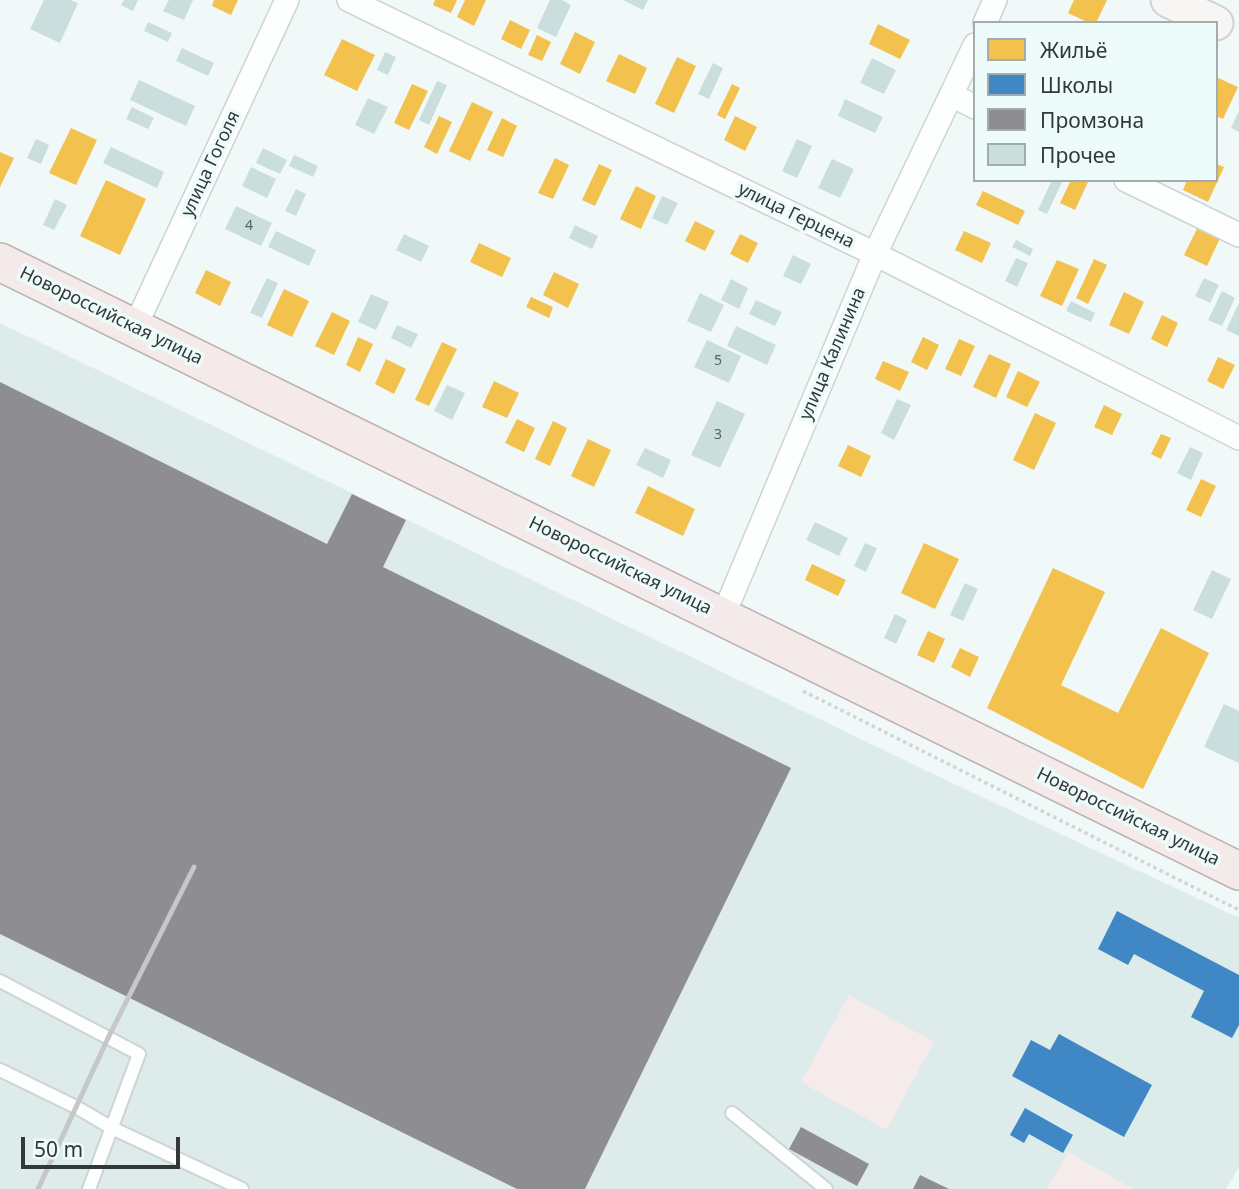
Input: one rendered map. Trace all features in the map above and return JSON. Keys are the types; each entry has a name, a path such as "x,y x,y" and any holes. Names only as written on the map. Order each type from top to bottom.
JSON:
{"main road":[{"name":"Новороссийская улица","path":"0,262 1239,871"}],"street":[{"name":"улица Гоголя","path":"135,327 287,0"},
{"name":"улица Герцена","path":"349,0 875,254 1239,438"},
{"path":"986,21 995,0"},
{"path":"1168,0 1212,21"},
{"path":"1218,24 1239,34"},
{"name":"улица Калинина","path":"723,616 875,254 973,49"},
{"path":"952,96 973,106"},
{"path":"1130,182 1239,235"}],"lane":[{"path":"0,981 139,1054 89,1189"},
{"path":"0,1070 112,1128 242,1189"},
{"path":"732,1114 826,1189"}],"shaded area":[{"path":"0,323 929,772 1239,918 1239,1167 1226,1189 0,1189"},
{"path":"849,995 934,1042 886,1130 801,1082"},
{"path":"1068,1152 1133,1189 1047,1189"}],"building: Жильё":[{"path":"214,0 238,0 231,15 212,6"},
{"path":"435,0 457,0 451,13 433,5"},
{"path":"465,0 486,0 474,26 457,17"},
{"path":"1074,0 1107,0 1097,21 1085,21 1068,13"},
{"path":"510,20 530,30 521,49 501,39"},
{"path":"878,24 910,40 900,59 869,44"},
{"path":"575,32 595,42 580,74 560,64"},
{"path":"537,35 551,42 542,61 528,55"},
{"path":"342,39 375,55 357,91 324,75"},
{"path":"619,54 647,68 635,94 606,81"},
{"path":"677,57 696,66 674,113 655,104"},
{"path":"1218,78 1238,87 1223,119 1218,117"},
{"path":"412,84 428,91 409,130 394,123"},
{"path":"732,84 740,88 725,119 717,115"},
{"path":"472,102 493,112 470,161 449,151"},
{"path":"439,116 452,122 437,154 424,147"},
{"path":"735,116 757,127 745,151 724,140"},
{"path":"502,118 517,126 503,157 487,150"},
{"path":"71,128 97,140 76,185 49,173"},
{"path":"0,152 14,158 0,187"},
{"path":"555,158 569,165 553,199 538,193"},
{"path":"599,164 612,170 595,206 582,200"},
{"path":"1218,165 1224,167 1218,180"},
{"path":"106,180 146,199 120,255 80,236"},
{"path":"1070,182 1088,182 1075,210 1060,203"},
{"path":"1186,182 1217,182 1208,202 1183,190"},
{"path":"636,186 656,196 641,229 620,219"},
{"path":"983,191 1025,211 1018,225 976,205"},
{"path":"695,221 715,231 705,251 685,241"},
{"path":"1200,223 1222,234 1207,266 1184,255"},
{"path":"964,231 991,243 982,263 955,250"},
{"path":"740,234 758,243 748,263 730,254"},
{"path":"479,243 511,258 502,277 470,262"},
{"path":"1094,259 1107,265 1088,304 1076,298"},
{"path":"1057,260 1079,269 1062,306 1040,296"},
{"path":"206,270 231,282 220,306 195,293"},
{"path":"554,272 579,284 568,308 543,295"},
{"path":"284,289 309,301 292,337 267,325"},
{"path":"1124,292 1144,302 1129,334 1109,325"},
{"path":"531,297 553,307 549,318 526,307"},
{"path":"332,312 350,321 334,355 315,346"},
{"path":"1162,315 1178,323 1167,347 1151,339"},
{"path":"358,337 373,344 360,372 346,365"},
{"path":"923,337 939,345 927,370 911,362"},
{"path":"959,339 975,346 961,376 945,369"},
{"path":"442,342 457,349 429,406 415,400"},
{"path":"989,354 1011,364 996,398 973,387"},
{"path":"1218,357 1235,365 1223,389 1207,381"},
{"path":"386,359 406,369 394,394 375,384"},
{"path":"883,361 909,372 900,391 875,379"},
{"path":"1018,371 1040,382 1027,407 1006,397"},
{"path":"494,381 519,393 507,418 482,407"},
{"path":"1104,405 1122,414 1112,435 1094,427"},
{"path":"1035,413 1056,423 1034,470 1013,460"},
{"path":"517,419 535,428 524,452 505,443"},
{"path":"553,421 567,428 550,466 535,459"},
{"path":"1161,434 1171,438 1161,459 1151,454"},
{"path":"588,439 611,450 594,487 571,476"},
{"path":"848,445 871,456 861,477 838,466"},
{"path":"1201,479 1216,486 1201,517 1186,510"},
{"path":"648,486 695,509 683,536 635,513"},
{"path":"924,543 959,559 935,609 901,593"},
{"path":"812,564 846,580 838,596 805,580"},
{"path":"1053,568 1105,592 1061,685 1118,713 1161,628 1209,653 1143,789 987,708"},
{"path":"928,631 945,639 934,663 917,655"},
{"path":"960,648 979,657 970,677 951,667"}],"building: Школы":[{"path":"1117,911 1239,975 1239,1025 1232,1038 1191,1017 1204,991 1134,954 1128,965 1098,949"},
{"path":"1059,1034 1152,1085 1124,1137 1012,1076 1031,1040 1050,1050"},
{"path":"1025,1108 1073,1135 1063,1153 1029,1134 1024,1143 1010,1135"}],"building: Промзона":[{"path":"0,382 327,544 352,494 406,520 383,567 791,768 585,1189 517,1189 0,934"},
{"path":"801,1127 869,1164 857,1186 789,1149"},
{"path":"920,1175 949,1189 913,1189"}],"building: Прочее":[{"path":"44,0 70,0 78,3 60,43 30,29"},
{"path":"124,0 138,0 133,11 121,5"},
{"path":"169,0 193,0 184,20 163,11"},
{"path":"550,0 562,0 571,5 556,37 537,28"},
{"path":"623,0 648,0 643,10"},
{"path":"148,22 172,33 168,42 144,31"},
{"path":"182,48 214,63 208,76 176,61"},
{"path":"385,52 396,57 388,75 377,70"},
{"path":"872,58 896,70 884,94 860,83"},
{"path":"713,63 723,68 709,99 698,94"},
{"path":"139,80 195,106 186,126 130,100"},
{"path":"437,81 447,85 429,125 419,120"},
{"path":"368,98 388,107 374,134 355,125"},
{"path":"845,99 883,117 875,133 838,116"},
{"path":"132,107 154,118 148,129 126,119"},
{"path":"1239,111 1239,132 1231,128"},
{"path":"36,139 49,145 41,164 27,158"},
{"path":"797,139 812,146 797,178 782,171"},
{"path":"111,147 164,172 157,188 103,163"},
{"path":"263,148 287,160 280,174 256,163"},
{"path":"294,155 318,166 313,177 289,166"},
{"path":"832,159 854,169 840,198 818,188"},
{"path":"251,167 276,179 267,198 242,186"},
{"path":"1051,182 1062,182 1047,214 1038,210"},
{"path":"296,189 306,194 296,216 285,211"},
{"path":"662,196 678,203 667,225 652,218"},
{"path":"55,199 67,205 54,230 43,225"},
{"path":"236,206 272,223 261,246 225,229"},
{"path":"575,225 598,236 592,249 569,238"},
{"path":"276,231 316,250 309,266 268,247"},
{"path":"404,234 429,246 421,262 396,250"},
{"path":"1016,240 1033,249 1030,256 1012,247"},
{"path":"793,255 811,264 801,284 783,276"},
{"path":"1016,258 1028,263 1017,287 1005,281"},
{"path":"267,278 278,283 262,318 250,313"},
{"path":"1204,278 1219,285 1210,303 1195,296"},
{"path":"731,279 748,288 739,309 721,300"},
{"path":"1222,291 1235,298 1222,326 1208,320"},
{"path":"700,293 724,305 711,332 687,321"},
{"path":"371,294 389,302 376,330 358,322"},
{"path":"756,300 782,312 775,326 749,314"},
{"path":"1071,301 1095,313 1091,322 1066,311"},
{"path":"1239,303 1239,336 1226,330"},
{"path":"397,325 418,334 411,348 391,338"},
{"path":"736,326 776,345 767,365 727,346"},
{"path":"707,340 741,356 729,383 694,367"},
{"path":"447,385 465,393 452,420 434,411"},
{"path":"897,399 911,405 894,440 881,433"},
{"path":"717,401 745,414 720,468 691,455"},
{"path":"1190,447 1203,453 1191,480 1177,473"},
{"path":"645,448 671,460 663,478 636,465"},
{"path":"815,522 848,538 839,556 806,540"},
{"path":"865,543 877,548 866,572 854,566"},
{"path":"1212,570 1231,579 1212,619 1193,610"},
{"path":"965,583 978,589 963,621 950,615"},
{"path":"895,614 907,620 896,644 884,638"},
{"path":"1224,704 1239,711 1239,763 1204,747"}],"railway":[{"path":"38,1189 109,1036 194,867"}]}
